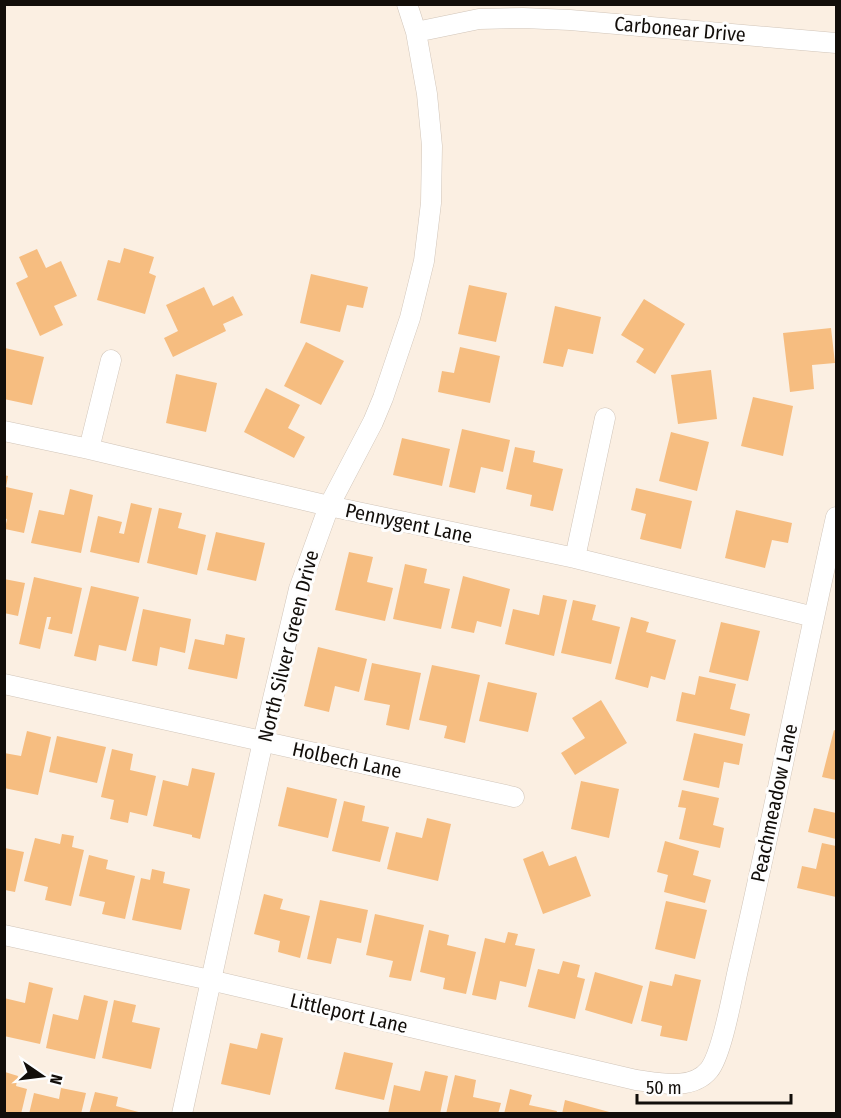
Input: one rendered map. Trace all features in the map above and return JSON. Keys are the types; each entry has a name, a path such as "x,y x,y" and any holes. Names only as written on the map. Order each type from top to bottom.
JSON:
{"street":[{"name":"North Silver Green Drive","path":"182,1113 299,589 329,506 383,398 410,318 424,261 431,203 432,156 427,94 416,32 407,4"},
{"name":"Carbonear Drive","path":"416,32 479,19 523,18 837,43"},
{"path":"89,449 111,360"},
{"path":"575,558 605,418"},
{"name":"Pennygent Lane","path":"4,431 329,506 575,558 814,617"},
{"name":"Peachmeadow Lane","path":"694,1081 709,1070 719,1049 837,517"},
{"name":"Holbech Lane","path":"4,684 514,797"},
{"name":"Littleport Lane","path":"4,935 210,980 636,1080 673,1085 694,1081"}],"building":[{"path":"124,248 154,257 149,273 156,276 145,314 97,300 108,260 120,263"},
{"path":"37,249 46,268 61,261 77,296 54,306 63,325 40,336 16,283 28,277 19,257"},
{"path":"311,274 368,287 363,308 347,305 340,332 300,323"},
{"path":"469,285 507,293 496,342 458,334"},
{"path":"204,287 213,306 233,296 243,315 223,324 226,331 173,357 164,338 178,331 166,305"},
{"path":"644,299 685,324 655,374 636,362 644,349 621,335"},
{"path":"555,306 601,317 593,354 568,349 563,367 543,363"},
{"path":"831,328 835,363 812,365 814,389 790,392 783,333"},
{"path":"306,342 344,361 321,405 284,386"},
{"path":"460,347 500,356 490,403 438,392 442,371 454,373"},
{"path":"5,348 44,357 32,405 4,399"},
{"path":"711,370 717,419 678,424 671,375"},
{"path":"176,374 217,383 206,432 166,423"},
{"path":"266,388 300,405 288,428 305,437 294,458 244,432"},
{"path":"753,397 793,406 783,456 741,446"},
{"path":"462,429 510,440 503,472 481,467 475,493 449,487"},
{"path":"671,432 709,442 697,491 659,481"},
{"path":"402,438 450,449 442,486 393,475"},
{"path":"515,447 535,451 533,462 563,469 553,511 530,506 532,495 506,489"},
{"path":"4,475 8,476 6,487 33,493 24,533 5,529 7,519 4,518"},
{"path":"636,488 692,501 681,549 640,539 646,514 631,510"},
{"path":"70,489 93,495 81,553 31,543 39,510 64,515"},
{"path":"131,503 152,508 139,563 90,552 98,516 122,522 119,533 124,534"},
{"path":"159,508 182,513 178,528 206,535 197,575 147,563"},
{"path":"736,510 792,523 788,543 772,540 765,568 725,558"},
{"path":"216,532 265,543 256,581 207,570"},
{"path":"349,552 373,557 367,582 393,588 385,621 335,610"},
{"path":"405,564 427,569 424,583 450,589 441,629 393,619"},
{"path":"463,576 510,589 501,627 477,621 474,633 451,628"},
{"path":"34,577 82,588 72,634 48,629 51,617 47,617 40,649 19,644"},
{"path":"4,579 25,583 18,616 4,613"},
{"path":"91,586 139,597 126,651 99,645 96,661 74,656"},
{"path":"543,595 567,600 554,656 505,644 513,609 539,615"},
{"path":"573,600 596,605 592,620 620,627 611,664 561,653"},
{"path":"143,609 191,619 185,653 160,647 157,666 132,661"},
{"path":"631,617 649,622 646,632 676,640 665,680 651,676 648,688 615,679"},
{"path":"721,622 760,631 748,681 709,672"},
{"path":"226,634 245,638 237,679 188,669 195,639 224,645"},
{"path":"318,647 367,659 359,692 335,686 329,712 304,706"},
{"path":"372,663 421,673 409,730 386,725 390,705 364,700"},
{"path":"432,665 480,675 465,743 444,738 447,726 419,720"},
{"path":"699,676 736,684 730,709 750,714 745,736 676,721 682,692 695,695"},
{"path":"488,682 537,693 528,732 479,721"},
{"path":"601,700 627,743 575,775 561,753 585,738 572,718"},
{"path":"834,730 836,731 836,780 822,777"},
{"path":"27,731 51,737 38,795 4,788 4,753 21,756"},
{"path":"694,733 743,744 739,765 724,762 719,788 683,780"},
{"path":"57,736 106,747 97,783 49,772"},
{"path":"112,749 133,754 130,770 156,776 147,816 130,812 128,823 110,819 114,800 101,797"},
{"path":"192,768 215,773 200,839 153,826 163,780 188,786"},
{"path":"581,781 619,789 609,838 571,829"},
{"path":"287,787 337,799 328,838 278,826"},
{"path":"682,790 719,798 713,825 724,828 720,848 679,839 686,808 678,807"},
{"path":"344,801 365,806 362,821 389,827 380,862 332,851"},
{"path":"814,808 836,813 836,839 808,832"},
{"path":"427,818 451,824 438,881 387,869 396,832 422,838"},
{"path":"62,834 74,836 72,847 84,850 71,906 45,900 48,887 24,881 35,838 60,844"},
{"path":"665,841 699,851 693,875 711,880 705,903 664,892 668,875 657,872"},
{"path":"822,843 836,846 836,897 797,888 802,866 816,869"},
{"path":"5,848 24,852 15,892 5,890"},
{"path":"543,851 549,866 576,856 591,896 543,914 523,859"},
{"path":"89,855 108,860 106,869 135,876 125,919 102,914 105,902 79,896"},
{"path":"152,869 165,872 163,883 190,889 181,930 132,920 141,878 150,880"},
{"path":"264,894 283,899 280,909 310,916 300,958 278,952 280,941 254,934"},
{"path":"320,900 368,910 361,943 337,938 331,964 307,959"},
{"path":"666,901 707,910 695,959 655,949"},
{"path":"375,914 424,925 411,981 389,977 393,961 366,955"},
{"path":"429,930 449,935 447,945 476,952 466,994 443,989 445,978 420,972"},
{"path":"508,932 518,934 515,945 535,949 526,987 500,981 496,1000 472,995 485,938 505,943"},
{"path":"563,961 580,965 577,977 585,979 575,1019 528,1007 538,969 559,974"},
{"path":"595,972 643,986 632,1024 585,1010"},
{"path":"675,974 701,980 687,1041 660,1036 662,1026 641,1021 650,981 672,986"},
{"path":"29,982 53,988 40,1044 4,1036 4,998 25,1003"},
{"path":"84,995 108,1001 95,1059 46,1048 53,1014 78,1020"},
{"path":"114,1000 136,1005 132,1022 160,1028 151,1069 102,1058"},
{"path":"261,1033 283,1038 270,1095 221,1084 230,1043 257,1049"},
{"path":"344,1052 393,1063 384,1100 335,1089"},
{"path":"425,1071 448,1076 440,1114 388,1114 394,1085 420,1091"},
{"path":"5,1072 18,1076 16,1086 27,1089 21,1114 5,1114"},
{"path":"455,1075 476,1080 473,1097 501,1103 498,1114 446,1114"},
{"path":"61,1088 86,1093 81,1114 29,1114 34,1093 59,1099"},
{"path":"510,1089 532,1095 529,1105 557,1111 556,1114 504,1114"},
{"path":"95,1092 118,1097 116,1106 146,1114 89,1114"},
{"path":"565,1100 613,1113 613,1114 562,1114"}]}
